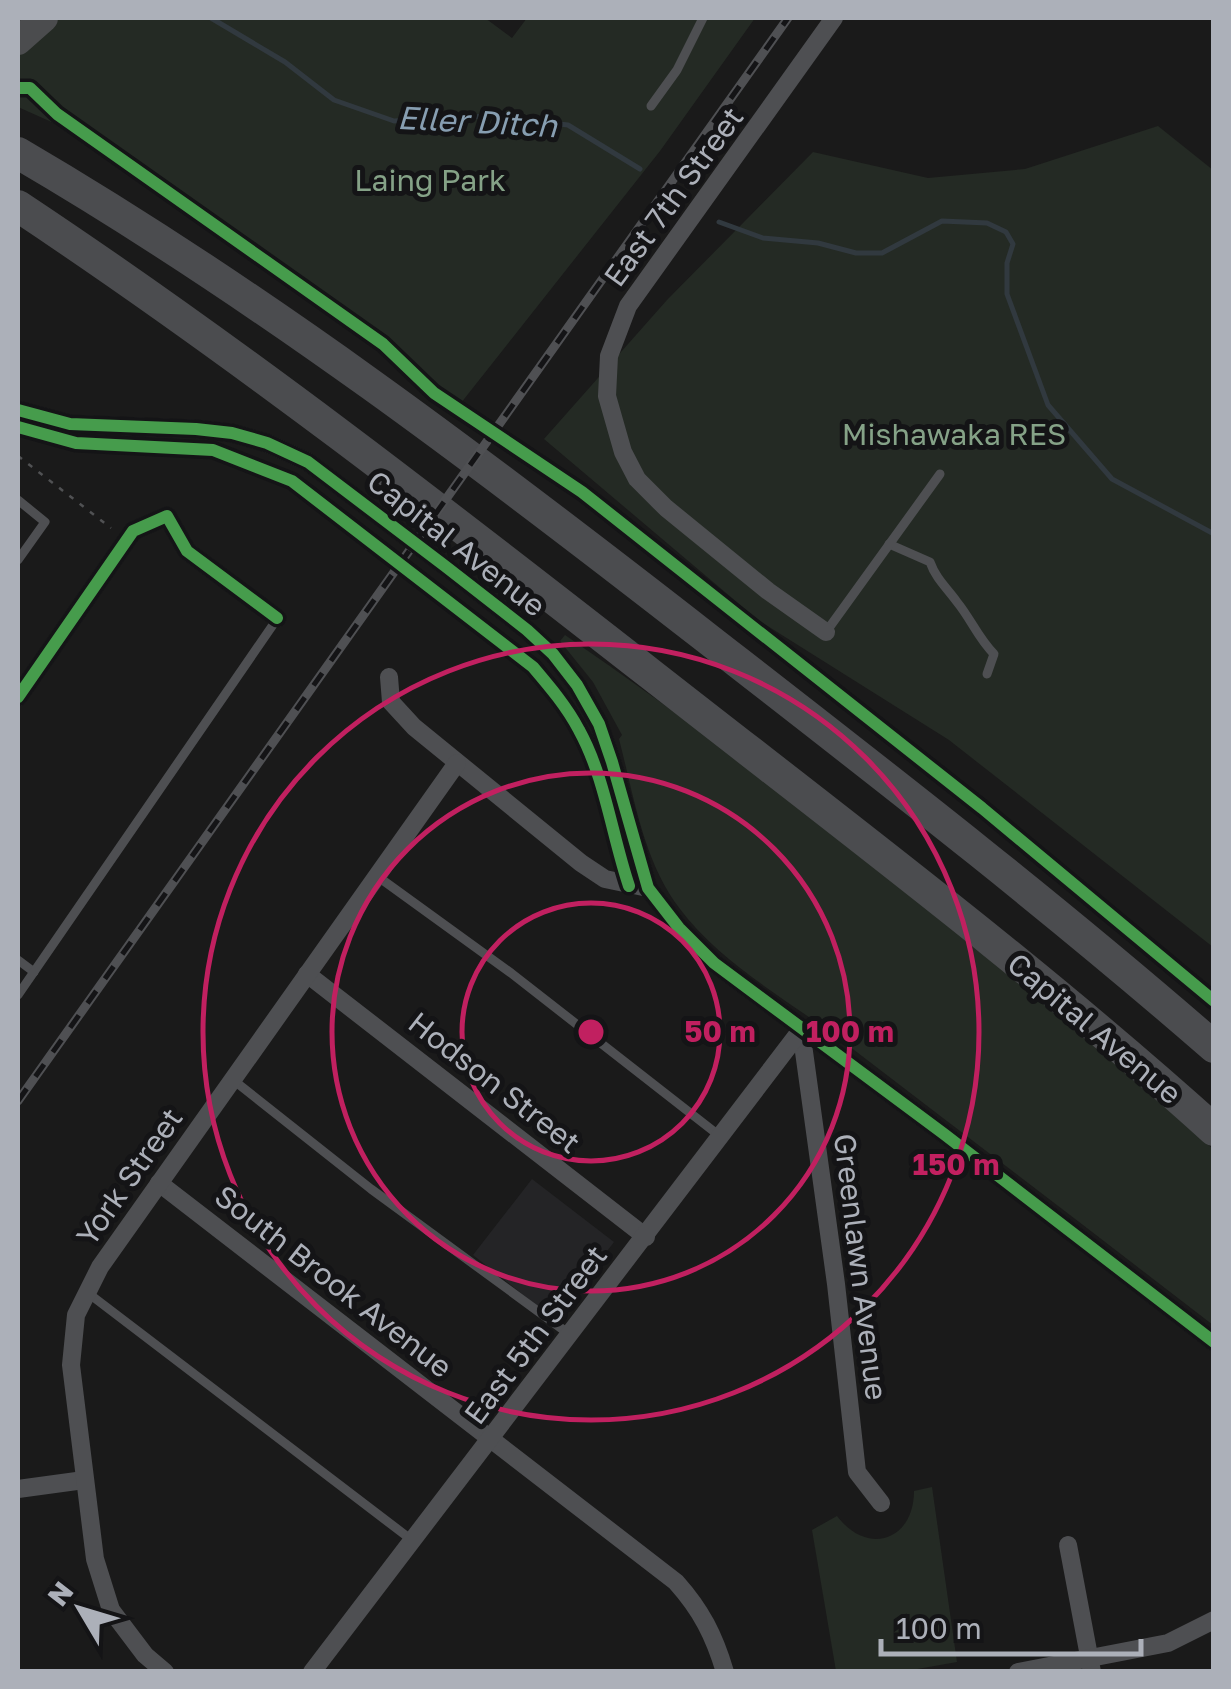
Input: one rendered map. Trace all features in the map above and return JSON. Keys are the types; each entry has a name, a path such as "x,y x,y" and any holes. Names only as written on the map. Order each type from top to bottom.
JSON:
{"highway":[{"path":"18,152 222,280 574,534 1087,937 1214,1046"},
{"name":"Capital Avenue","path":"18,206 366,453 895,864 1214,1130"}],"main road":[{"path":"18,41 44,18"}],"street":[{"name":"East 7th Street","path":"826,632 680,520 638,479 623,452 606,396 609,356 628,306 834,18"},
{"name":"Capital Avenue","path":"18,410 70,424 232,432 267,443 308,462 342,486 527,630 554,654 578,685 599,724 648,888 679,928 714,962 801,1030 944,1134 1214,1342"},
{"path":"18,697 133,531 167,516 187,551 277,618"},
{"path":"389,677 391,702 457,763 581,864 605,879 648,888"},
{"name":"York Street","path":"165,1672 126,1634 103,1591 95,1559 71,1365 76,1315 85,1291 159,1182 457,763"},
{"name":"Hodson Street","path":"307,974 646,1236"},
{"name":"East 5th Street","path":"312,1672 801,1030"},
{"name":"Greenlawn Avenue","path":"801,1030 836,1284 856,1472 881,1503"},
{"name":"South Brook Avenue","path":"159,1182 676,1582 699,1608 714,1634 724,1672"},
{"path":"18,1488 84,1480"},
{"path":"1068,1545 1091,1665"},
{"path":"1018,1672 1091,1665 1168,1643 1214,1620"}],"lane":[{"path":"650,106 677,70 703,18"},
{"path":"826,632 940,474"},
{"path":"18,500 46,522 18,560"},
{"path":"889,544 930,562 980,640 994,654 987,674"},
{"path":"18,996 277,618"},
{"path":"377,876 512,974 721,1137"},
{"path":"18,960 34,972"},
{"path":"232,1079 371,1189 570,1335"},
{"path":"85,1291 414,1541"}],"path":[{"path":"18,456 116,532"}],"shaded area":[{"path":"532,1179 614,1242 555,1320 473,1255"}],"green space":[{"name":"Laing Park","path":"18,18 485,18 512,38 527,18 755,18 660,151 457,408 244,244 103,145 18,107"},
{"name":"Mishawaka RES","path":"1158,126 1213,170 1213,947 949,740 758,620 544,439 667,300 813,152 928,178 1025,169"},
{"path":"565,635 815,818 1056,1014 1213,1149 1213,1325 845,1043 736,965 697,929 657,870 635,805 619,739 622,735 593,682 560,641"},
{"path":"932,1487 957,1662 906,1671 836,1671 812,1530 837,1516 862,1536 887,1537 906,1522 914,1491"}],"waterway":[{"name":"Eller Ditch","path":"211,18 285,62 334,100 394,121 491,116 568,125 640,169"},
{"name":"Eller Ditch","path":"719,222 763,238 818,243 856,253 882,253 942,221 987,223 1006,232 1013,244 1007,263 1007,294 1048,405 1112,479 1214,534"}],"railway":[{"path":"18,1101 788,18"}],"cycle path":[{"path":"18,88 30,88 57,114 383,344 434,393 582,492 982,808 1214,1001"},
{"path":"18,410 70,424 196,429 232,433 267,443 308,462 445,566 527,630 553,654 577,685 599,724 648,888 679,928 714,963 1214,1342"},
{"path":"18,427 76,443 213,450 292,481 533,667 546,682 588,748 629,886"},
{"path":"18,697 133,531 167,516 187,551 277,618"}]}
